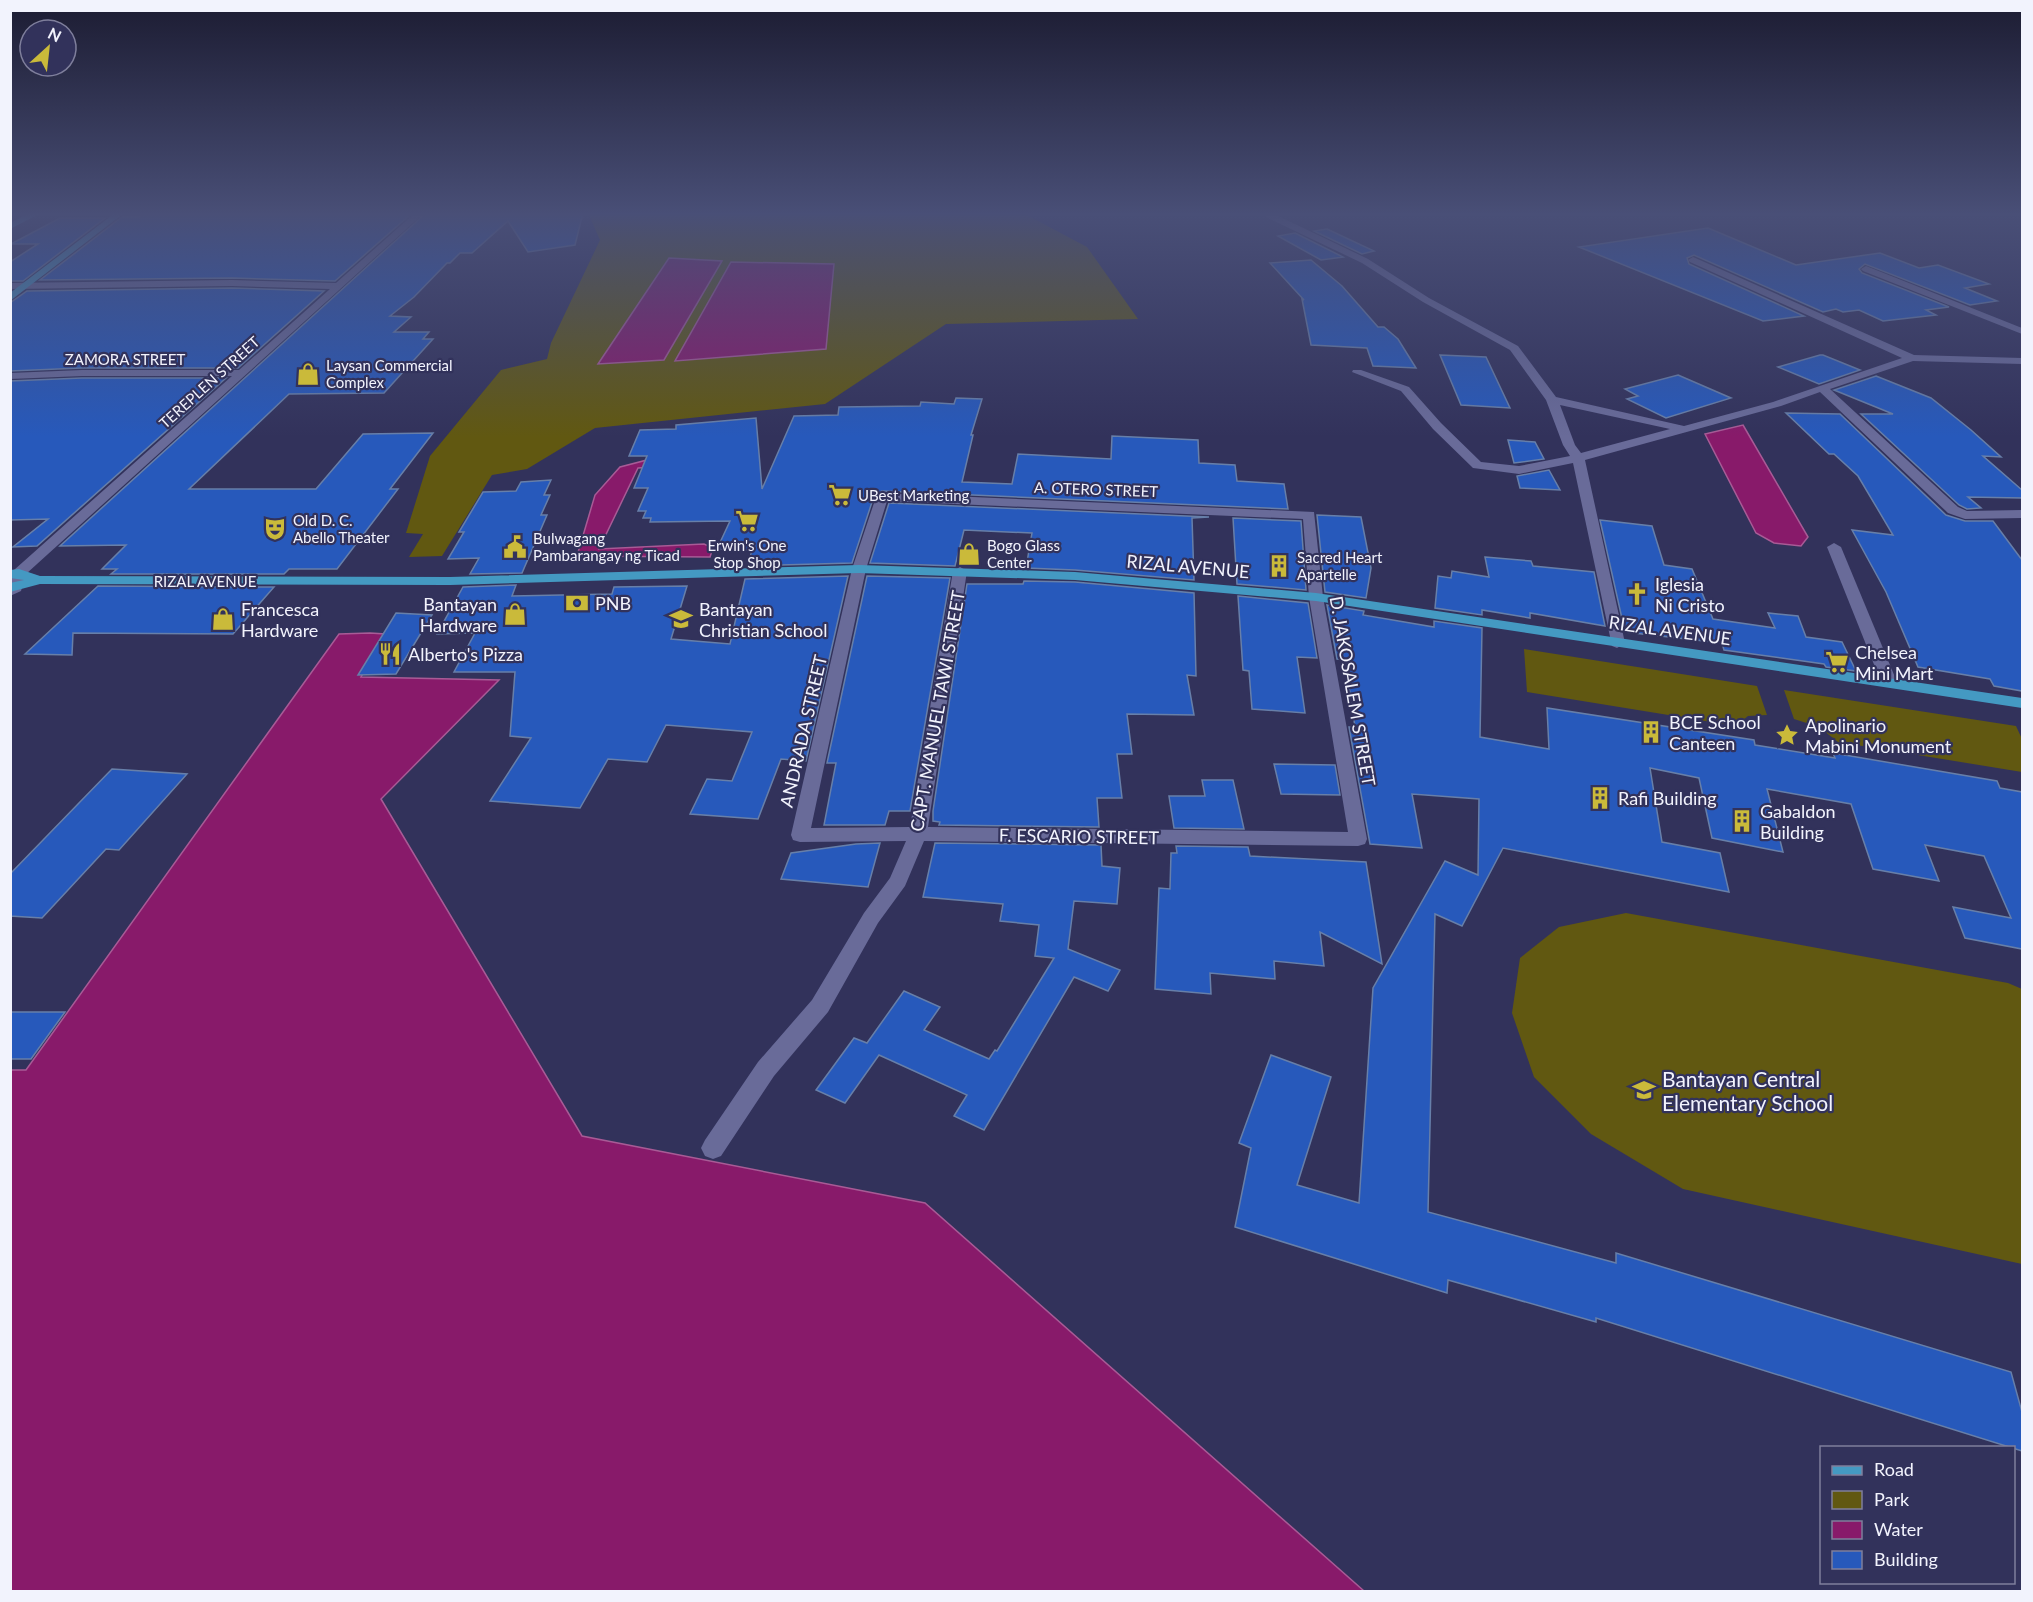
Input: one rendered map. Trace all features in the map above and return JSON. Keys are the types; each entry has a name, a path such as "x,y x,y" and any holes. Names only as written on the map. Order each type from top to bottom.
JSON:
{"main road":[{"path":"10,298 25,288"},
{"name":"RIZAL AVENUE","path":"13,583 39,580 450,581 859,569 1075,576 1316,597 1889,682 2022,704"}],"street":[{"name":"TEREPLEN STREET","path":"13,583 240,373 336,288"},
{"path":"1407,288 1514,348 1552,400 1569,446 1578,458 1617,643"},
{"path":"1755,288 1912,358"},
{"path":"1913,288 2022,331"},
{"path":"1357,372 1405,389 1437,426 1477,465 1518,470 1578,458 1777,404 1912,358 2022,361"},
{"name":"ZAMORA STREET","path":"10,376 82,373 240,373"},
{"path":"1822,388 1953,510 1965,515 2022,514"},
{"path":"1552,400 1684,429"},
{"name":"A. OTERO STREET","path":"882,496 1309,515"},
{"name":"ANDRADA STREET","path":"800,835 859,569 882,496"},
{"name":"D. JAKOSALEM STREET","path":"1309,515 1316,597 1358,839"},
{"path":"1834,547 1889,682"},
{"name":"CAPT. MANUEL TAWI STREET","path":"713,1148 766,1068 820,1006 871,918 898,881 918,834 960,571"},
{"name":"F. ESCARIO STREET","path":"800,835 918,834 1358,839"}],"green space":[{"path":"577,288 1116,288 1138,319 946,324 825,404 595,428 527,469 492,475 442,556 409,557 423,534 406,533 430,456 501,370 547,359 551,343"},
{"path":"1524,649 1757,686 1767,715 1748,716 1736,726 1527,692"},
{"path":"1784,690 2016,726 2022,739 2022,772 1838,742 1819,727 1794,719"},
{"path":"1626,913 2008,983 2022,989 2022,1264 1683,1189 1591,1134 1534,1077 1512,1013 1520,958 1559,927"}],"water":[{"path":"649,288 706,288 664,360 598,364"},
{"path":"716,288 832,288 826,349 675,361"},
{"path":"1743,425 1808,537 1801,546 1774,543 1756,533 1705,434"},
{"path":"651,459 655,467 638,468 599,549 704,544 713,548 710,557 577,556 595,495 620,467"},
{"path":"339,634 385,634 361,677 499,680 381,799 582,1136 925,1203 1364,1591 11,1592 11,1070 26,1070"}],"building":[{"path":"232,288 324,291 238,368 82,368 10,371 10,303 27,291"},
{"path":"344,288 423,288 390,316 411,317 394,332 429,332 423,339 433,339 384,393 289,394 189,489 316,489 363,434 433,433 390,489 398,489 337,569 289,569 284,574 111,574 117,569 102,569 126,545 60,546"},
{"path":"1293,288 1344,288 1378,327 1384,327 1398,339 1416,368 1373,366 1367,348 1311,345 1302,299 1304,300"},
{"path":"1680,288 1742,288 1804,316 1763,321"},
{"path":"1768,288 1900,288 1949,307 1926,310 1936,315 1883,321 1859,310 1843,312 1836,309 1823,312"},
{"path":"1926,288 1966,288 1997,301 1970,305"},
{"path":"1440,355 1486,357 1510,408 1461,405"},
{"path":"1820,355 1860,370 1819,384 1778,367"},
{"path":"1678,375 1731,398 1666,418 1627,399 1638,396 1625,389"},
{"path":"1876,376 1931,398 1971,430 2001,457 1983,456 2022,490 2022,498 1968,497 1981,508 1967,509 1959,505 1861,414 1893,414 1834,390"},
{"path":"82,378 226,378 37,546 13,547 48,519 10,520 10,381"},
{"path":"956,398 982,399 971,435 973,435 962,482 1012,484 1018,454 1111,459 1112,436 1198,440 1199,463 1235,465 1237,481 1284,484 1288,509 882,491 874,496 852,563 748,566 752,550 717,549 730,521 650,522 651,518 643,518 646,511 638,511 648,488 634,488 647,456 629,456 640,430 676,429 676,425 756,418 762,489 794,416 838,415 839,407 920,406 921,402 954,404"},
{"path":"1786,413 1840,414 1946,515 1965,521 1993,521 2022,560 2022,691 1994,686 1990,679 1918,667 1886,592 1852,530 1893,535 1858,476 1834,454 1829,454"},
{"path":"1508,440 1535,442 1544,459 1514,463"},
{"path":"1549,470 1560,490 1520,488 1517,476"},
{"path":"551,480 544,495 550,495 541,515 547,515 522,573 470,574 479,558 448,559 464,532 459,532 483,492 516,491 521,482"},
{"path":"889,503 1209,517 1192,518 1194,580 1026,568 1032,533 964,530 955,566 870,563"},
{"path":"1317,515 1361,517 1371,568 1366,598 1325,592"},
{"path":"1233,518 1301,521 1306,590 1237,584"},
{"path":"1600,520 1652,526 1664,565 1692,569 1713,619 1775,628 1768,613 1798,616 1806,637 1842,642 1856,671 1826,667 1824,664 1724,650 1722,643 1625,632"},
{"path":"1485,557 1531,561 1533,566 1594,572 1605,626 1530,613 1530,618 1482,610 1482,615 1435,608 1438,576 1451,578 1452,571 1489,577"},
{"path":"848,576 806,761 781,759 758,819 690,814 707,779 732,781 752,732 666,725 647,762 608,759 580,808 490,801 531,738 510,736 515,672 454,672 475,633 437,634 463,587 516,585 512,596 612,594 614,587 687,586 671,639 730,644 745,579"},
{"path":"867,576 950,578 910,811 889,811 885,825 824,825 836,763 827,763"},
{"path":"1024,581 1075,582 1194,593 1196,676 1187,675 1194,715 1127,714 1132,754 1117,754 1122,798 1097,798 1099,827 939,825 940,822 933,821 933,811 967,584 1023,584"},
{"path":"98,586 274,587 233,634 73,633 72,655 25,654"},
{"path":"1238,596 1308,603 1317,658 1297,657 1305,713 1252,709 1249,671 1243,670"},
{"path":"1327,605 1364,611 1363,615 1434,627 1434,621 1482,628 1480,737 1549,749 1547,708 1754,740 1755,745 1835,758 1833,753 1997,781 2000,788 2022,792 2022,949 1965,938 1953,907 2011,918 1984,856 1925,845 1939,881 1873,869 1851,804 1767,789 1783,852 1712,838 1699,778 1650,768 1662,842 1720,853 1729,892 1503,848 1462,926 1435,914 1428,1212 1616,1263 1616,1253 2011,1372 2022,1412 2022,1451 2015,1449 2015,1446 2006,1446 1596,1318 1596,1322 1448,1280 1447,1293 1235,1227 1251,1148 1239,1143 1271,1055 1331,1077 1297,1185 1359,1203 1373,988 1445,861 1478,875 1479,799 1412,794 1422,848 1370,844 1349,727 1355,727 1345,660 1337,659"},
{"name":"Alberto's Pizza","path":"396,613 432,615 396,674 358,675"},
{"path":"1274,764 1335,765 1340,795 1281,794"},
{"path":"112,769 187,774 119,850 106,849 42,918 10,916 10,874"},
{"path":"1202,780 1233,780 1244,829 1174,828 1169,796 1205,796"},
{"path":"880,843 868,887 781,879 791,853"},
{"path":"935,843 1101,845 1102,866 1120,868 1117,904 1074,901 1068,949 1120,970 1108,991 1074,977 984,1130 954,1116 967,1095 879,1055 845,1103 816,1090 854,1038 867,1043 904,991 940,1007 924,1030 989,1059 995,1050 997,1051 1054,958 1035,956 1039,925 1000,921 1003,904 923,897"},
{"path":"1176,846 1248,847 1250,856 1366,862 1382,964 1320,932 1324,966 1274,961 1275,979 1210,973 1211,994 1155,989 1159,888 1170,889 1171,853 1177,853"},
{"path":"10,1012 65,1012 31,1059 10,1059"}],"place":[{"name":"Laysan Commercial Complex","path":"308,374"},
{"name":"UBest Marketing","path":"840,495"},
{"name":"Erwin's One Stop Shop","path":"747,521"},
{"name":"Old D. C. Abello Theater","path":"275,529"},
{"name":"Bulwagang Pambarangay ng Ticad","path":"515,547"},
{"name":"Bogo Glass Center","path":"969,554"},
{"name":"Sacred Heart Apartelle","path":"1279,566"},
{"name":"Iglesia Ni Cristo","path":"1637,594"},
{"name":"PNB","path":"577,603"},
{"name":"Bantayan Hardware","path":"515,614"},
{"name":"Francesca Hardware","path":"223,619"},
{"name":"Bantayan Christian School","path":"681,619"},
{"name":"Alberto's Pizza","path":"390,654"},
{"name":"Chelsea Mini Mart","path":"1837,662"},
{"name":"BCE School Canteen","path":"1651,732"},
{"name":"Apolinario Mabini Monument","path":"1787,735"},
{"name":"Rafi Building","path":"1600,798"},
{"name":"Gabaldon Building","path":"1742,821"},
{"name":"Bantayan Central Elementary School","path":"1644,1090"}]}
